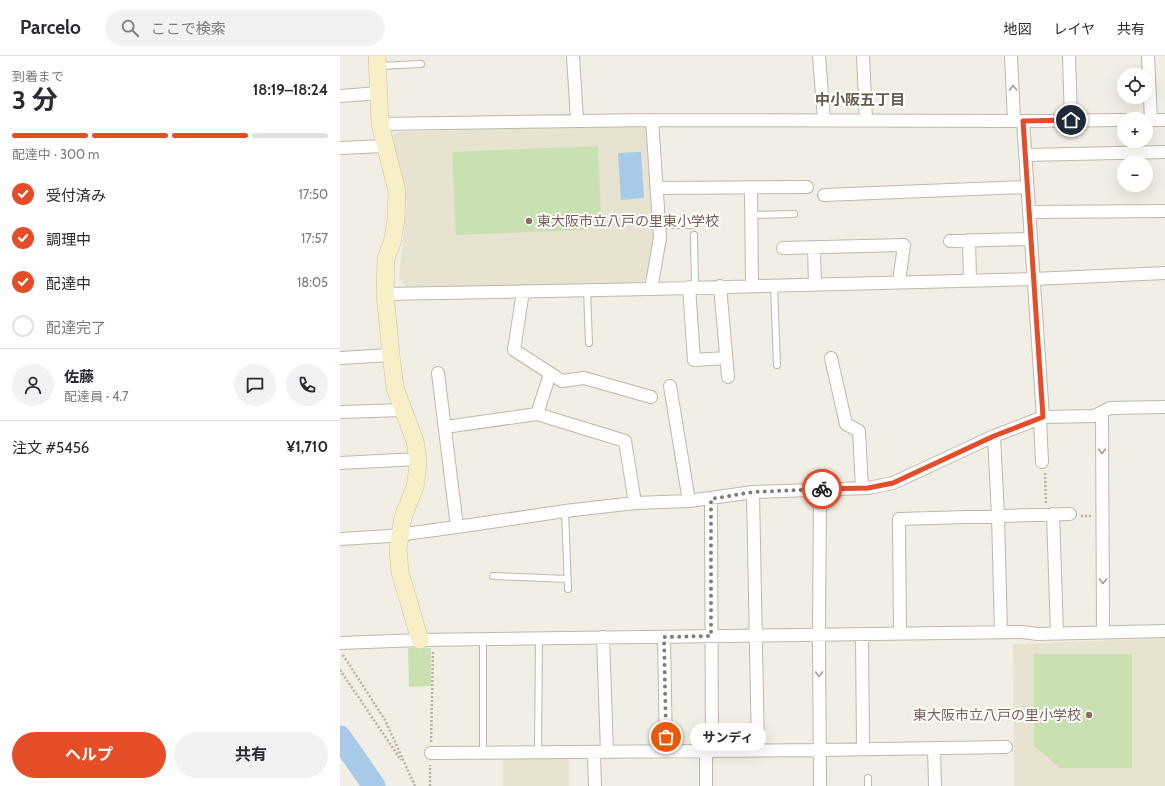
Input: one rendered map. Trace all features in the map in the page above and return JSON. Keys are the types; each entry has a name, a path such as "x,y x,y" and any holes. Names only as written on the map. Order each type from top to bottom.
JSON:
{"street":[{"path":"573,56 577,120"},
{"path":"819,56 824,120"},
{"path":"863,56 866,120"},
{"path":"1011,56 1018,121 1025,155 1042,418 1042,462"},
{"path":"1069,56 1071,120"},
{"path":"1148,56 1148,112"},
{"path":"378,61 380,124 397,191 396,220 392,243 386,258 385,294 391,355 395,388 416,441 418,459 418,473 415,487 403,517 398,549 400,572 426,640"},
{"path":"340,96 379,93"},
{"path":"380,124 577,120 1117,120"},
{"path":"651,289 660,238 652,120"},
{"path":"1153,120 1165,120"},
{"path":"340,148 385,146"},
{"path":"1025,155 1165,152"},
{"path":"657,188 807,187"},
{"path":"824,195 1027,187"},
{"path":"751,188 752,285"},
{"path":"1029,212 1165,211"},
{"path":"950,241 1031,239"},
{"path":"969,240 970,280"},
{"path":"783,248 904,245 899,282"},
{"path":"814,248 815,284"},
{"path":"385,294 1034,279 1165,273"},
{"path":"720,286 728,377"},
{"path":"692,287 694,360 726,358"},
{"path":"523,291 514,350 562,381 584,378 651,397"},
{"path":"340,358 391,355"},
{"path":"831,358 846,424 859,431 862,488"},
{"path":"438,374 457,528"},
{"path":"537,414 550,374"},
{"path":"670,386 689,501"},
{"path":"340,539 400,535 457,528 565,511 635,503 711,499 753,492 862,488 893,483 994,436 1042,418 1094,416 1110,408 1165,407"},
{"path":"340,412 403,410"},
{"path":"1102,412 1103,632"},
{"path":"445,427 537,414 625,442 635,503"},
{"path":"994,436 1001,632"},
{"path":"340,463 418,459"},
{"path":"820,489 820,786"},
{"path":"753,492 757,636 758,750"},
{"path":"706,786 709,751 711,499"},
{"path":"1049,514 1057,633"},
{"path":"900,634 899,519 1070,514"},
{"path":"341,647 426,640 1001,632 1038,634 1165,631"},
{"path":"862,634 863,749"},
{"path":"603,637 607,752"},
{"path":"664,637 666,751"},
{"path":"431,753 1006,747"},
{"path":"934,748 935,786"},
{"path":"594,752 595,786"}],"lane":[{"path":"378,61 421,64"},
{"path":"751,215 794,214"},
{"path":"660,225 695,225"},
{"path":"692,287 694,235"},
{"path":"774,285 777,365"},
{"path":"587,290 589,343"},
{"path":"565,511 568,589"},
{"path":"493,576 568,579"},
{"path":"538,752 539,638"},
{"path":"483,639 483,753"},
{"path":"868,778 868,786"}],"path":[{"path":"1042,462 1044,465 1049,514"},
{"path":"1070,514 1072,516 1102,515"},
{"path":"426,640 431,753 430,786"},
{"path":"341,647 385,720 415,786"},
{"path":"340,670 405,766"}],"shaded area":[{"name":"東大阪市立八戸の里東小学校","path":"642,124 647,128 654,240 648,277 641,282 408,289 399,278 407,202 392,136 399,132"},
{"name":"東大阪市立八戸の里小学校","path":"1165,638 1165,786 1014,786 1013,644"},
{"path":"569,758 569,786 503,786 503,759"}],"green space":[{"path":"598,146 601,216 584,230 456,235 452,152"},
{"path":"408,648 431,648 431,686 409,687"},
{"path":"1034,654 1132,654 1132,768 1060,768 1034,746"}],"water":[{"path":"641,152 644,198 621,200 618,153"}],"waterway":[{"path":"340,737 374,786"}],"way so far":[{"path":"666,737 664,637 711,636 711,499 753,492 822,489"}],"place":[{"name":"東大阪市立八戸の里東小学校","path":"529,221"},
{"name":"東大阪市立八戸の里小学校","path":"1089,715"},
{"name":"サンディ","path":"666,737"}],"district":[{"name":"中小阪五丁目","path":"860,100"}],"route":[{"path":"822,489 868,488 893,483 994,436 1043,417 1023,121 1071,120"}]}
